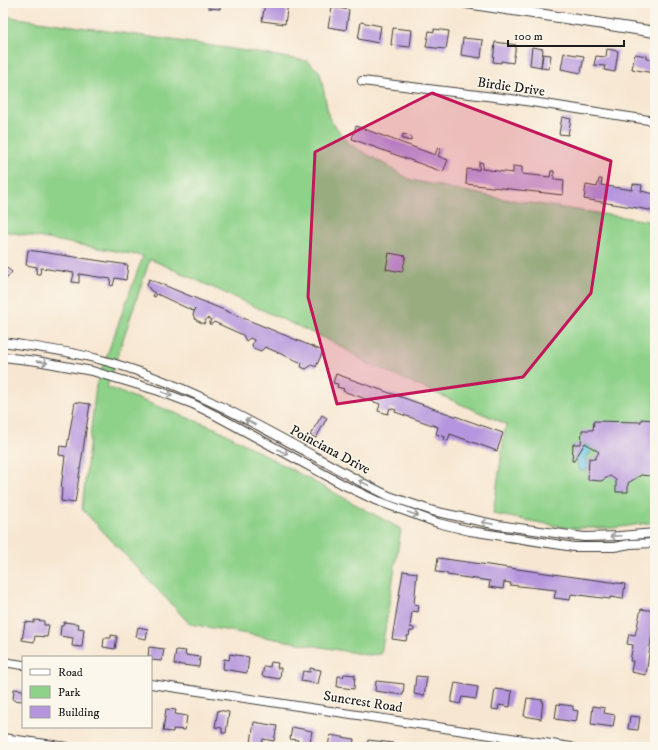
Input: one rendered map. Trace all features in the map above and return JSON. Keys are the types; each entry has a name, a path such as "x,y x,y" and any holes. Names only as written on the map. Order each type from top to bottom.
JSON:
{"street":[{"path":"467,3 655,32"},
{"name":"Birdie Drive","path":"362,81 518,100 655,121"},
{"name":"Poinciana Drive","path":"3,342 98,359 156,378 207,399 390,496 433,511 498,525 584,537 625,536 655,533"},
{"name":"Poinciana Drive","path":"3,357 37,361 92,371 159,391 193,404 215,415 344,485 375,500 438,522 470,531 574,547 614,547 630,544 655,543"},
{"path":"3,662 22,665"},
{"name":"Suncrest Road","path":"152,684 571,747"},
{"path":"3,738 67,747"}],"highlighted area":[{"path":"432,93 611,161 591,293 523,377 337,404 308,297 315,152"}],"green space":[{"path":"3,16 221,47 307,61 320,72 329,118 348,143 411,180 498,198 655,222 655,522 614,528 568,528 493,514 506,424 367,363 337,344 150,259 107,387 217,429 401,529 381,654 367,655 190,624 82,509 96,385 143,256 3,231"}],"water":[{"path":"584,445 589,445 591,452 585,459 589,466 586,471 579,470 576,457"}],"building":[{"path":"209,3 220,3 220,9 208,8"},
{"path":"265,3 288,3 285,24 262,21"},
{"path":"332,7 349,10 346,30 328,27"},
{"path":"361,22 381,26 378,43 358,39"},
{"path":"393,28 412,30 410,47 391,45"},
{"path":"434,29 449,31 446,49 426,47 429,31 434,32"},
{"path":"463,38 483,40 481,58 461,55"},
{"path":"495,42 516,45 513,63 501,61 501,63 493,62"},
{"path":"532,47 543,49 541,67 530,65"},
{"path":"607,49 618,51 615,72 604,70 605,66 594,65 596,56 606,57"},
{"path":"564,53 584,56 581,73 561,69"},
{"path":"543,54 551,55 549,69 541,68"},
{"path":"635,54 647,56 647,59 655,60 653,73 632,69"},
{"path":"562,117 571,119 568,135 559,134"},
{"path":"356,126 435,155 438,147 441,148 438,156 448,160 443,172 352,139"},
{"path":"403,134 411,136 411,141 402,139"},
{"path":"479,162 483,163 482,169 513,173 513,166 522,167 522,174 550,177 551,171 554,171 554,179 564,180 563,195 466,184 467,169 479,170"},
{"path":"599,179 602,179 601,185 632,190 633,184 642,185 641,191 655,194 655,211 584,199 586,185 597,187"},
{"path":"28,250 128,265 126,280 115,278 113,286 110,285 111,279 79,274 79,283 72,282 74,273 41,268 40,274 36,274 37,267 26,265"},
{"path":"389,253 406,256 402,272 386,269"},
{"path":"3,265 12,272 3,283"},
{"path":"149,279 323,351 316,367 312,365 306,369 301,367 302,363 265,347 261,351 253,348 252,345 254,340 250,338 246,341 243,335 214,322 209,324 211,320 207,318 204,324 196,320 193,315 195,309 193,311 157,294 155,297 153,296 155,293 151,291 147,285"},
{"path":"336,374 503,433 497,451 450,434 448,441 444,440 445,437 436,434 438,427 395,412 396,410 390,408 388,414 378,411 380,404 343,391 344,389 337,387 338,384 333,383"},
{"path":"75,402 90,404 75,503 61,501 65,456 59,455 60,446 67,447"},
{"path":"322,415 327,418 316,438 310,435"},
{"path":"641,419 655,420 655,467 649,476 641,475 628,483 628,492 616,492 616,480 610,476 601,481 588,480 589,458 595,459 599,452 585,443 574,461 572,461 573,444 581,444 582,430 593,430 594,421 641,422"},
{"path":"438,558 625,584 623,599 610,597 610,599 571,594 570,600 554,598 556,590 510,585 511,583 504,582 503,589 489,587 490,581 436,572"},
{"path":"403,571 417,573 414,604 419,605 418,612 412,611 410,627 414,628 414,631 410,631 406,641 392,639"},
{"path":"641,609 655,611 646,675 631,672 633,661 630,661 633,645 627,644 629,634 635,635"},
{"path":"34,620 44,621 44,625 49,625 47,637 35,636 34,642 22,640 25,622 34,623"},
{"path":"64,622 79,624 78,628 84,629 82,647 72,646 73,638 60,636 61,626 63,626"},
{"path":"138,627 148,629 146,639 136,637"},
{"path":"111,635 117,636 115,649 103,647 104,638 111,638"},
{"path":"149,647 164,649 162,661 152,660 152,656 148,656"},
{"path":"176,650 186,651 185,655 200,657 199,667 174,664"},
{"path":"230,654 249,657 247,673 223,669 224,659 229,660"},
{"path":"271,662 278,663 277,668 281,668 280,679 262,676 264,666 270,667"},
{"path":"310,668 321,670 318,684 301,681 303,671 310,672"},
{"path":"344,674 355,675 354,689 337,687 338,676 343,677"},
{"path":"416,676 427,677 424,696 414,694"},
{"path":"376,681 404,684 403,695 375,691"},
{"path":"455,683 478,687 476,699 462,697 460,704 451,702"},
{"path":"14,689 22,690 22,701 13,700"},
{"path":"495,689 512,691 510,707 499,705 498,710 492,709"},
{"path":"527,698 543,700 541,719 524,716"},
{"path":"557,704 573,706 573,710 578,711 576,722 555,719"},
{"path":"593,706 605,708 604,713 615,715 613,727 591,724"},
{"path":"166,709 176,710 175,714 187,716 185,730 173,729 173,732 163,731"},
{"path":"218,710 229,712 226,733 222,733 222,728 215,727"},
{"path":"630,716 640,717 638,730 628,729"},
{"path":"254,722 277,726 274,741 263,739 262,745 251,743"},
{"path":"292,727 312,731 309,747 297,747 298,740 290,739"},
{"path":"330,735 354,739 353,747 328,747"},
{"path":"368,740 393,743 393,747 367,747"}]}
